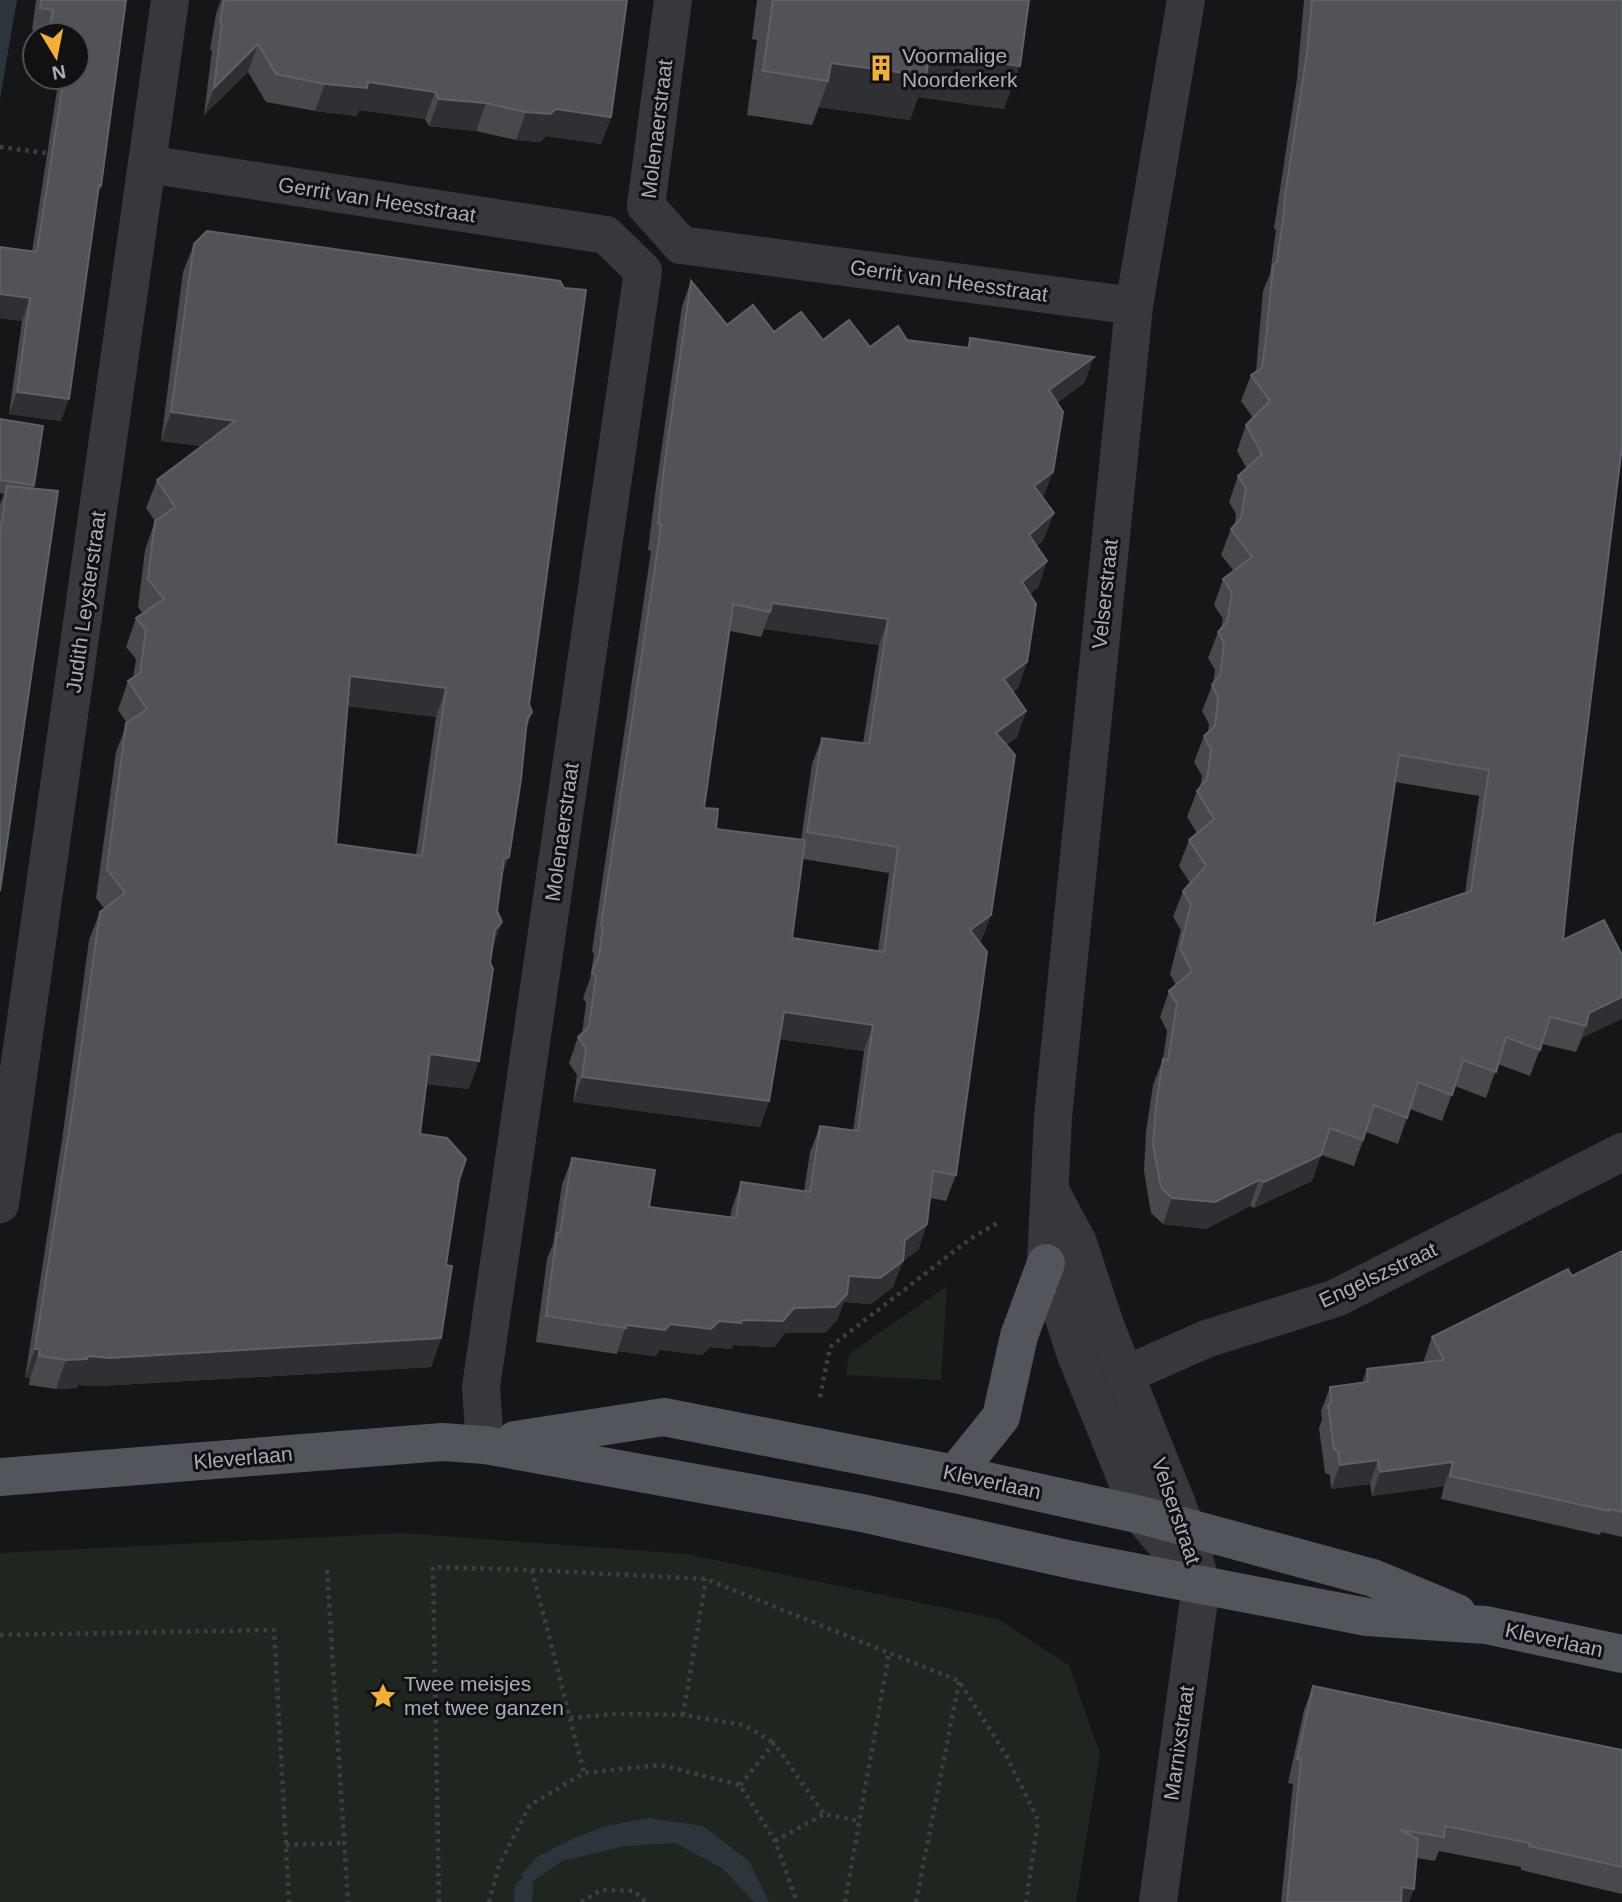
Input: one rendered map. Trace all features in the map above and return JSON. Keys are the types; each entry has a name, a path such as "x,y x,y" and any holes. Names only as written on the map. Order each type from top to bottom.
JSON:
{"main road":[{"path":"955,1474 1001,1418 1019,1336 1046,1263"},
{"name":"Kleverlaan","path":"485,1445 664,1417 955,1474 1141,1515 1373,1578 1486,1625"},
{"name":"Kleverlaan","path":"0,1477 442,1442 485,1445 862,1513 1072,1560 1367,1617 1486,1625 1622,1654"}],"street":[{"name":"Judith Leysterstraat","path":"0,1204 170,0"},
{"name":"Molenaerstraat","path":"673,0 646,206 681,245"},
{"name":"Velserstraat","path":"1186,0 1134,306 1054,1104 1046,1263 1076,1355 1141,1515 1201,1585"},
{"name":"Gerrit van Heesstraat","path":"147,164 606,235"},
{"path":"646,206 606,235 643,271 681,245"},
{"name":"Gerrit van Heesstraat","path":"681,245 1134,306"},
{"name":"Molenaerstraat","path":"485,1445 481,1387 643,271"},
{"name":"Engelszstraat","path":"1125,1375 1206,1339 1336,1298 1622,1152"},
{"name":"Velserstraat","path":"1051,1192 1078,1243 1105,1325 1186,1527 1201,1585"},
{"name":"Marnixstraat","path":"1158,1902 1201,1585"}],"path":[{"path":"0,147 62,155"},
{"path":"811,1445 830,1347 970,1240 1051,1192"},
{"path":"439,1902 433,1567 706,1579 959,1681 1006,1755 1038,1820 1027,1902"},
{"path":"327,1570 348,1902"},
{"path":"532,1570 584,1773"},
{"path":"683,1715 706,1579"},
{"path":"0,1635 274,1630 289,1902"},
{"path":"845,1902 889,1653"},
{"path":"916,1902 959,1681"},
{"path":"570,1718 617,1714 683,1715 744,1725 774,1743 824,1814"},
{"path":"740,1785 774,1743"},
{"path":"489,1902 499,1865 530,1805 584,1773 660,1765 740,1785 775,1842 797,1902"},
{"path":"775,1842 824,1814 859,1821"},
{"path":"286,1845 343,1843"},
{"path":"581,1902 601,1890 634,1891 646,1902"}],"shaded area":[{"path":"0,0 17,0 0,99"},
{"path":"947,1286 941,1380 846,1375 849,1354"},
{"path":"403,1533 686,1554 998,1619 1069,1665 1100,1754 1076,1902 0,1902 0,1553"},
{"path":"649,1818 703,1826 749,1861 769,1902 754,1902 722,1868 675,1843 625,1846 562,1861 524,1888 522,1874 537,1857 574,1838 606,1826"}],"building":[{"path":"41,0 126,0 69,399 17,392 30,298 0,294 0,247 37,252 62,91 91,91 91,21 51,21 53,10 40,8"},
{"path":"224,0 627,0 611,117 556,109 550,114 526,112 486,103 439,99 435,92 368,82 367,88 325,84 276,74 258,44 214,88"},
{"path":"773,0 1029,0 1020,66 930,53 926,76 831,63 828,81 763,71"},
{"path":"1312,0 1622,0 1622,446 1563,940 1604,920 1622,955 1622,997 1589,1013 1586,1026 1550,1017 1540,1050 1506,1037 1496,1072 1463,1060 1452,1095 1418,1082 1407,1118 1374,1105 1363,1140 1330,1128 1321,1155 1264,1182 1259,1180 1215,1202 1172,1198 1161,1187 1153,1145 1163,1059 1168,1060 1177,1004 1169,991 1192,971 1180,948 1191,904 1183,891 1206,866 1189,840 1214,819 1197,791 1207,779 1211,749 1204,736 1215,726 1218,698 1212,685 1220,675 1224,644 1218,632 1227,622 1232,593 1223,579 1252,557 1231,529 1241,518 1246,488 1238,476 1262,454 1246,425 1270,401 1251,375 1262,368 1273,265 1277,262","holes":["1399,755 1489,770 1471,891 1374,924"]},
{"path":"207,231 560,281 564,288 586,290 529,704 532,712 527,719 509,857 504,859 497,911 502,922 495,930 490,963 493,969 479,1061 430,1054 420,1134 447,1138 466,1159 459,1180 446,1265 452,1266 441,1338 109,1358 88,1356 87,1359 66,1360 39,1356 40,1349 35,1349 100,912 125,893 107,869 126,723 147,709 128,681 140,673 146,630 136,618 164,599 148,579 155,521 175,507 157,480 235,421 171,412 194,244","holes":["350,676 446,688 422,856 336,844"]},
{"path":"691,281 727,325 753,305 774,332 801,312 823,340 849,320 870,347 898,326 907,340 969,348 970,338 1094,357 1049,390 1063,412 1053,472 1034,486 1054,513 1029,535 1047,561 1022,582 1036,604 1027,662 1004,679 1026,711 996,733 1015,755 991,915 970,930 987,952 956,1175 933,1171 927,1224 905,1240 903,1261 880,1278 849,1276 847,1294 835,1307 794,1308 783,1321 719,1321 711,1329 670,1324 665,1330 626,1325 626,1328 546,1316 557,1233 560,1233 572,1158 655,1170 649,1207 736,1218 741,1182 810,1192 820,1126 858,1131 873,1025 784,1012 769,1101 582,1077 586,1049 578,1037 589,1027 596,977 592,972 599,956 603,928 601,925 661,525 658,524","holes":["772,603 888,619 869,744 822,738 807,832 898,847 884,952 792,938 805,840 716,829 718,809 704,808 733,604 770,612"]},
{"path":"0,419 43,426 34,485 0,480"},
{"path":"7,486 58,491 0,891 0,533"},
{"path":"1622,1251 1622,1512 1450,1476 1453,1462 1380,1472 1378,1460 1340,1465 1338,1451 1334,1449 1328,1405 1331,1402 1330,1387 1368,1382 1367,1369 1444,1360 1432,1337 1568,1269 1572,1276"},
{"path":"1313,1686 1622,1750 1622,1867 1529,1846 1530,1843 1445,1826 1444,1837 1401,1830 1418,1839 1414,1889 1402,1887 1401,1902 1287,1902 1301,1760 1297,1759"}],"waterway":[{"path":"523,1902 524,1888"}],"place":[{"name":"Voormalige Noorderkerk","path":"881,68"},
{"name":"Twee meisjes met twee ganzen","path":"383,1696"}]}
